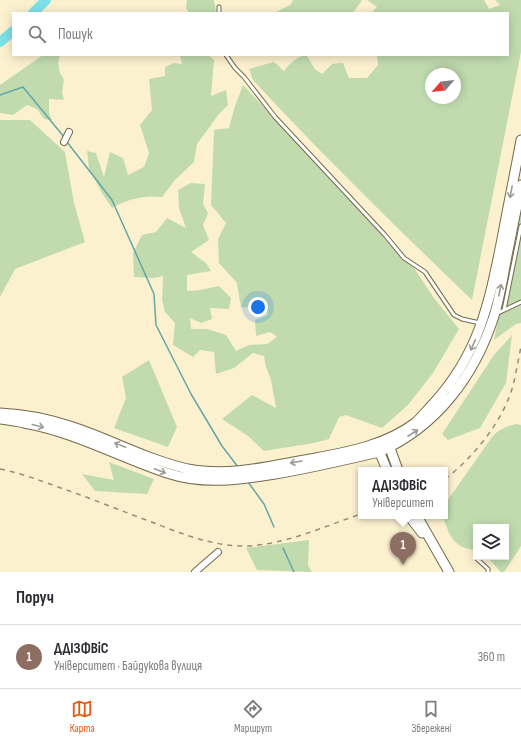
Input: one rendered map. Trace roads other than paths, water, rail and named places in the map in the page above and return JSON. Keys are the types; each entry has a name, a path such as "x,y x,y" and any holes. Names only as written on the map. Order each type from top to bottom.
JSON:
{"main road":[{"path":"388,443 416,422 442,394 456,376 470,352 482,323 492,290 521,140"},
{"path":"0,419 35,425 68,434 168,474 188,478 227,481 324,465 378,447 420,429 464,381 478,356 494,315 521,185"},
{"path":"0,412 38,417 72,427 170,464 211,472 246,471 378,447"},
{"path":"388,443 397,467"},
{"path":"378,447 386,467"},
{"path":"410,519 444,563"},
{"path":"419,519 449,572"}],"street":[{"path":"64,142 69,132"},
{"path":"195,572 218,552"}],"lane":[{"path":"219,7 219,12"},
{"path":"227,56 275,117 385,235 404,258 425,272 454,315 462,319 482,323"},
{"path":"504,310 521,226"},
{"path":"494,315 521,302"},
{"path":"478,560 488,569 488,572"}],"waterway":[{"path":"34,12 46,0"},
{"path":"0,42 12,32"},
{"path":"0,95 23,87 64,137"},
{"path":"67,142 112,200 154,294 156,325 191,394 222,446 238,467"},
{"path":"248,482 264,504 274,527"},
{"path":"283,548 294,572"}],"railway":[{"path":"448,477 476,450 501,414 512,389 521,347"},
{"path":"0,469 38,480 209,542 235,546 263,545 277,542 306,534 358,515"}],"place":[{"name":"ДДІЗФВіС","path":"403,565"}]}
